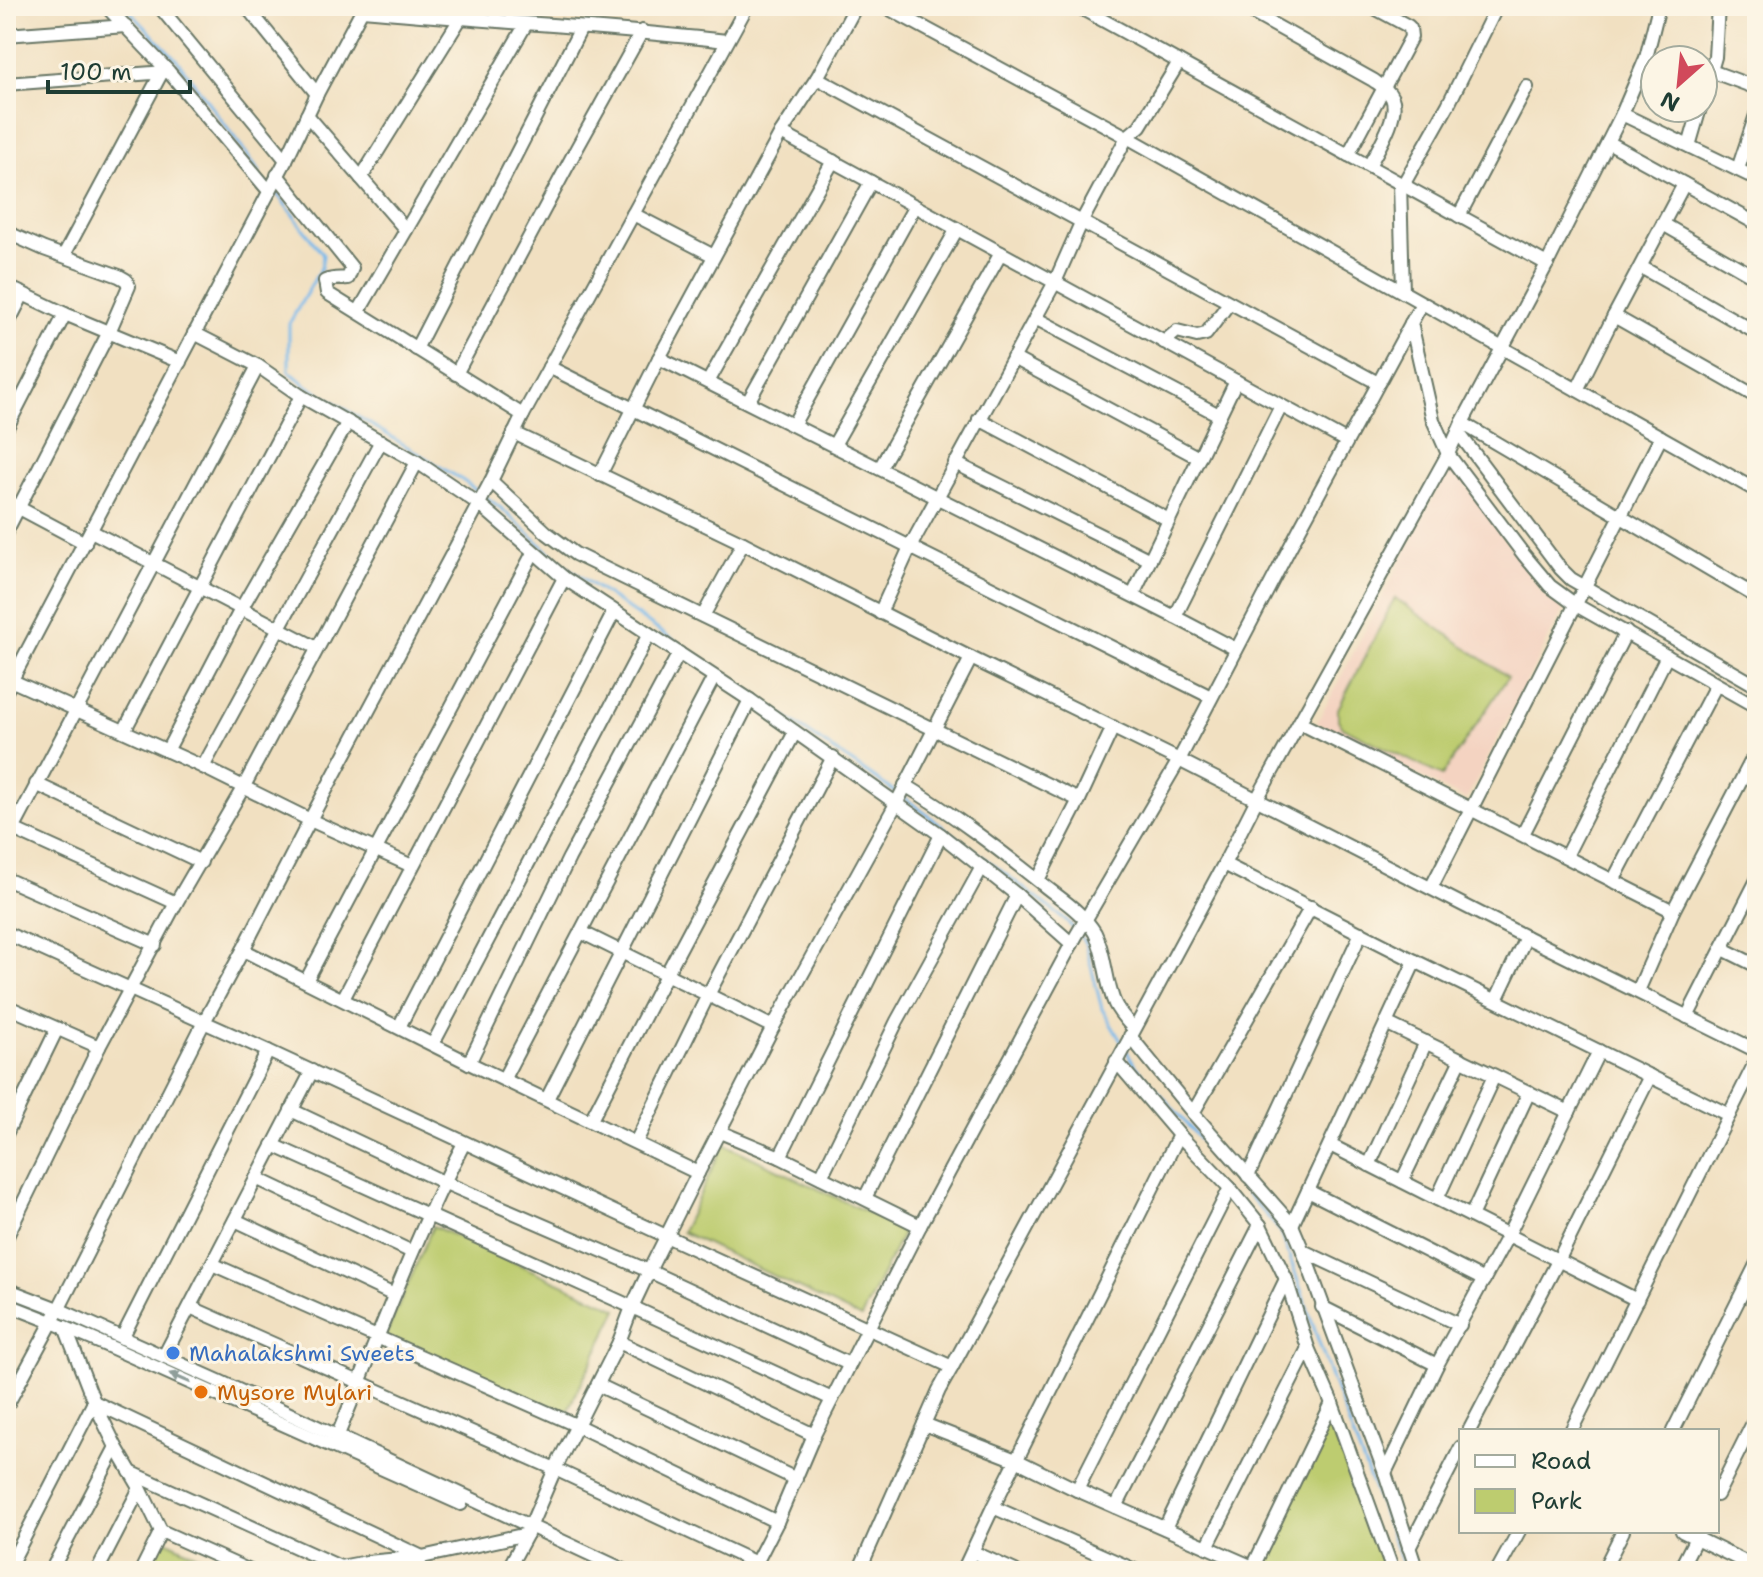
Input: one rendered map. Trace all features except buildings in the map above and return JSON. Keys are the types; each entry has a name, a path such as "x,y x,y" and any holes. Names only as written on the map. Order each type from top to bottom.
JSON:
{"street":[{"path":"106,6 269,191"},
{"path":"159,6 286,160"},
{"path":"246,6 317,94"},
{"path":"6,1407 58,1319 204,1022 479,504 523,415 747,6"},
{"path":"600,475 659,358 781,133 817,78 856,6"},
{"path":"884,6 1127,137 1757,491"},
{"path":"1077,6 1547,264"},
{"path":"1240,6 1384,87 1394,103 1393,112 1369,166"},
{"path":"1348,155 1411,33 1408,26 1371,6"},
{"path":"1403,292 1402,184 1448,105 1497,6"},
{"path":"859,1571 952,1367 1257,799 1448,454 1547,264 1622,114 1646,58 1659,6"},
{"path":"1716,44 1718,6"},
{"path":"412,866 124,731 8,683 88,537 363,8 727,41"},
{"path":"361,178 460,19"},
{"path":"359,311 526,24"},
{"path":"6,35 126,26"},
{"path":"416,349 581,28"},
{"path":"456,374 642,31"},
{"path":"880,613 910,547 1055,282 1081,223 1127,137 1140,126 1179,62"},
{"path":"6,84 166,72"},
{"path":"64,255 166,72"},
{"path":"1719,74 1757,88"},
{"path":"817,78 1378,383"},
{"path":"1459,216 1527,87"},
{"path":"1738,169 1755,127 1757,112"},
{"path":"1622,114 1757,179"},
{"path":"307,115 406,230"},
{"path":"1689,146 1695,124"},
{"path":"781,133 1346,441"},
{"path":"1608,142 1757,224"},
{"path":"708,382 833,161"},
{"path":"277,175 352,268 348,278 325,281 327,293 523,415"},
{"path":"748,402 871,182"},
{"path":"1577,390 1684,184"},
{"path":"793,425 915,206"},
{"path":"633,214 714,256"},
{"path":"1663,224 1757,278"},
{"path":"834,445 957,229"},
{"path":"6,232 119,276 128,283 128,291 109,332 6,532"},
{"path":"880,468 1001,253"},
{"path":"1641,267 1757,333"},
{"path":"6,286 180,362"},
{"path":"6,327 23,294"},
{"path":"1164,342 1177,331 1197,336 1206,334 1229,303"},
{"path":"190,1307 555,1469 754,1567 814,1435 920,1226 1079,931 1179,760 1422,303"},
{"path":"6,429 65,314"},
{"path":"1614,316 1757,397"},
{"path":"1035,318 1219,415"},
{"path":"1411,323 1433,420 1448,454 1550,586 1576,605 1757,707"},
{"path":"194,333 258,366 301,396 417,462 479,504 564,578 833,757 897,802 1017,895 1079,931 1094,933 1116,1006 1132,1032 1193,1113 1292,1225 1385,1473 1417,1571"},
{"path":"659,358 1236,649"},
{"path":"1013,358 1199,458"},
{"path":"6,843 258,366"},
{"path":"549,367 1211,697"},
{"path":"1133,595 1236,381"},
{"path":"124,731 301,396"},
{"path":"1175,617 1281,406"},
{"path":"979,419 1169,520"},
{"path":"167,751 241,609 348,422"},
{"path":"1460,428 1757,597"},
{"path":"1460,428 1571,579 1757,686"},
{"path":"514,433 743,543 1757,1051"},
{"path":"1431,888 1661,437"},
{"path":"203,767 381,441"},
{"path":"6,1238 12,1213 99,1047 176,903 243,788 417,462"},
{"path":"955,463 1150,560"},
{"path":"491,481 547,533 575,554 1079,800"},
{"path":"6,501 153,563 317,648"},
{"path":"703,616 743,543"},
{"path":"306,981 533,553"},
{"path":"343,999 564,578"},
{"path":"399,1027 614,612"},
{"path":"1523,834 1626,632"},
{"path":"433,1044 649,634"},
{"path":"469,1063 569,858 679,653"},
{"path":"1566,856 1667,656"},
{"path":"507,1571 698,1173 971,658"},
{"path":"504,1078 714,677"},
{"path":"1613,881 1716,685"},
{"path":"547,1099 750,700"},
{"path":"1300,723 1673,911"},
{"path":"1038,880 1113,727"},
{"path":"591,1120 795,732"},
{"path":"1638,991 1673,911 1757,750"},
{"path":"636,1142 708,995 833,757"},
{"path":"36,784 201,862"},
{"path":"905,785 946,810 1038,880 1079,931"},
{"path":"13,829 176,903"},
{"path":"780,1157 941,835"},
{"path":"1224,864 1729,1115"},
{"path":"821,1177 897,1021 982,867"},
{"path":"6,879 155,945"},
{"path":"1687,1017 1757,880"},
{"path":"865,1198 1017,895"},
{"path":"1744,906 1757,912"},
{"path":"1193,1113 1311,907"},
{"path":"581,932 773,1027"},
{"path":"6,933 952,1367"},
{"path":"1248,1176 1361,933"},
{"path":"1496,1000 1526,937"},
{"path":"1723,949 1757,966"},
{"path":"243,950 698,1173"},
{"path":"1292,1225 1415,961"},
{"path":"6,1024 10,1008 99,1047"},
{"path":"1386,1023 1569,1112"},
{"path":"6,1134 57,1029"},
{"path":"1369,1165 1426,1042"},
{"path":"122,1338 268,1051"},
{"path":"1385,1473 1437,1365 1508,1235 1599,1051"},
{"path":"1402,1181 1461,1059"},
{"path":"1572,1429 1757,1059"},
{"path":"1116,1061 1260,1225 1286,1279 1308,1348 1332,1403 1393,1571"},
{"path":"164,1356 312,1071"},
{"path":"1437,1199 1494,1076"},
{"path":"1470,1429 1650,1076"},
{"path":"1471,1216 1529,1092"},
{"path":"291,1110 443,1182 649,1271 849,1364"},
{"path":"720,1132 780,1157 920,1226"},
{"path":"963,1571 1179,1135"},
{"path":"337,1437 412,1252 464,1143"},
{"path":"273,1145 832,1399"},
{"path":"1330,1145 1637,1300"},
{"path":"256,1178 412,1252"},
{"path":"1077,1490 1230,1188"},
{"path":"1308,1191 1484,1280"},
{"path":"235,1220 394,1295"},
{"path":"1116,1507 1260,1225"},
{"path":"1303,1251 1460,1325"},
{"path":"1674,1429 1757,1263"},
{"path":"212,1264 578,1426 777,1522"},
{"path":"1165,1528 1286,1279"},
{"path":"6,1289 58,1319 528,1531 626,1571"},
{"path":"6,1304 122,1338 164,1356 528,1531 589,1567 609,1571"},
{"path":"1322,1307 1437,1365"},
{"path":"58,1319 94,1402 161,1531 250,1571"},
{"path":"619,1342 814,1435"},
{"path":"1207,1547 1308,1348"},
{"path":"598,1385 796,1479"},
{"path":"94,1402 422,1557"},
{"path":"7,1571 94,1402"},
{"path":"924,1424 1016,1460 1257,1569 1332,1403"},
{"path":"1719,1491 1757,1415"},
{"path":"51,1571 116,1447"},
{"path":"1409,1548 1459,1451"},
{"path":"130,1472 340,1567"},
{"path":"97,1571 140,1488"},
{"path":"993,1507 1137,1571"},
{"path":"141,1571 161,1531"},
{"path":"320,1571 422,1557 528,1531"},
{"path":"1497,1571 1518,1533"},
{"path":"1603,1571 1622,1533"},
{"path":"1679,1571 1698,1534 1757,1568"},
{"path":"973,1552 1015,1571"},
{"path":"415,1571 422,1557"}],"shaded area":[{"path":"1451,464 1543,594 1563,610 1466,800 1317,723"}],"green space":[{"path":"1395,598 1508,677 1442,776 1342,727 1338,720 1338,709"},
{"path":"724,1144 904,1230 861,1318 682,1232"},
{"path":"433,1226 618,1309 565,1416 385,1337"},
{"path":"1328,1418 1384,1571 1283,1571 1260,1561"},
{"path":"162,1538 229,1571 146,1571"}],"waterway":[{"path":"125,6 177,60 260,172"},
{"path":"275,191 323,255 321,268 289,324 289,371 306,385 480,493"},
{"path":"486,497 562,564 898,794"},
{"path":"905,798 1067,921 1075,931"},
{"path":"1080,936 1085,943 1102,1009 1122,1043"},
{"path":"1126,1050 1135,1065 1281,1232 1332,1380 1405,1571"}],"place":[{"name":"Mahalakshmi Sweets","path":"173,1353"},
{"name":"Mysore Mylari","path":"201,1392"}]}
